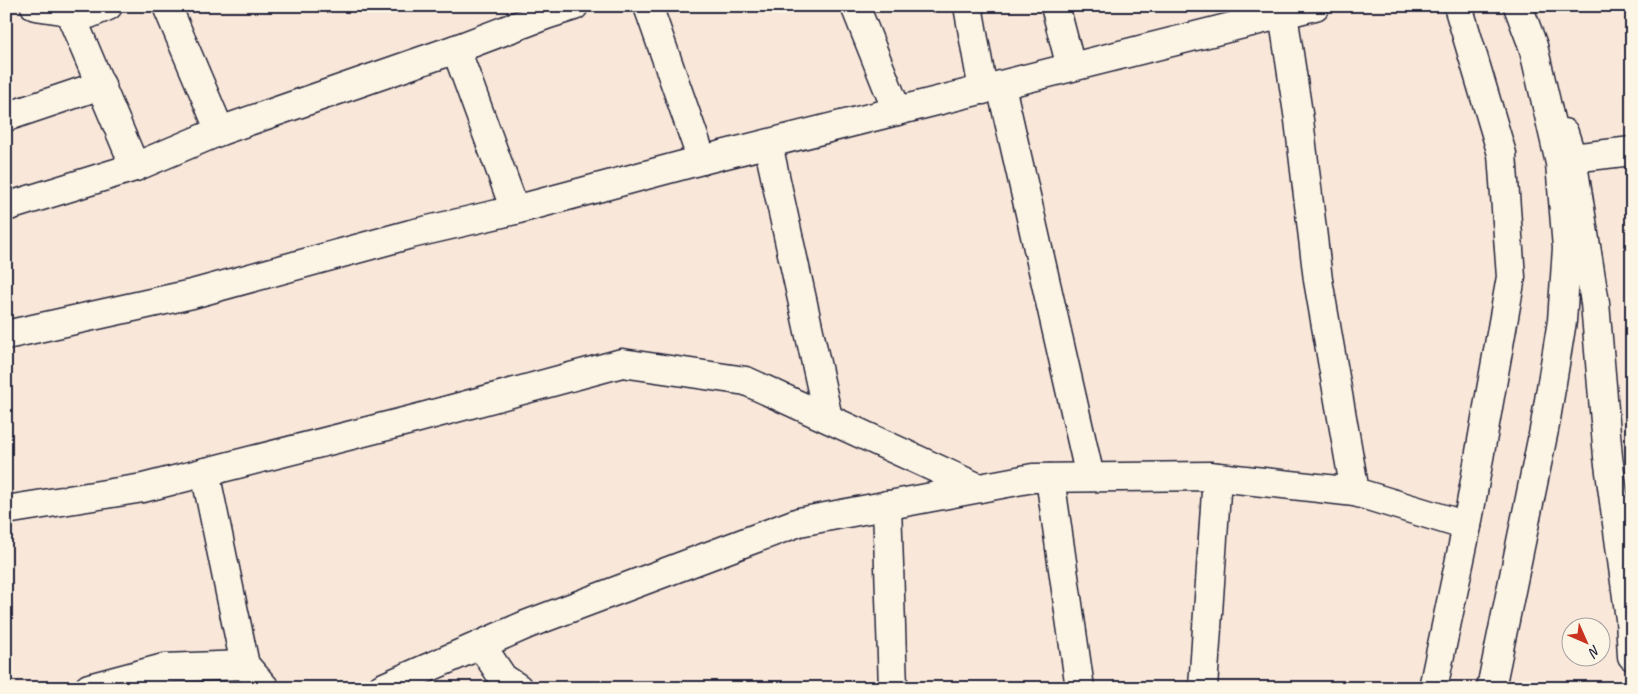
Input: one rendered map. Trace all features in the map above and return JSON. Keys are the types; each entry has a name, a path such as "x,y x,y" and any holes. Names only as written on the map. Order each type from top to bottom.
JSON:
{"main road":[{"path":"35,6 89,14 108,6"},
{"path":"167,6 220,131"},
{"path":"6,207 135,167 220,131 574,6"},
{"path":"648,6 702,160"},
{"path":"855,6 897,111"},
{"path":"968,6 992,88 1090,477"},
{"path":"1055,6 1071,67"},
{"path":"6,335 192,294 411,234 515,210 702,160 1315,6"},
{"path":"1433,688 1467,526 1511,276 1502,154 1458,6"},
{"path":"1518,6 1534,46 1572,158 1595,303 1608,457 1630,619 1632,656"},
{"path":"69,11 135,167"},
{"path":"1283,14 1299,120 1318,280 1354,492"},
{"path":"1491,688 1545,425 1562,321 1567,248 1560,164 1534,46"},
{"path":"456,49 515,210"},
{"path":"6,117 101,85"},
{"path":"768,144 828,418"},
{"path":"1572,158 1632,152"},
{"path":"6,510 142,488 415,419 622,363 746,381 979,488"},
{"path":"205,472 245,665 265,688"},
{"path":"382,688 528,624 798,522 1032,478 1216,477 1354,492 1467,526"},
{"path":"1203,688 1216,477"},
{"path":"1050,478 1080,688"},
{"path":"887,505 893,688"},
{"path":"481,645 503,678 518,688"},
{"path":"89,688 164,668 245,665"}]}
